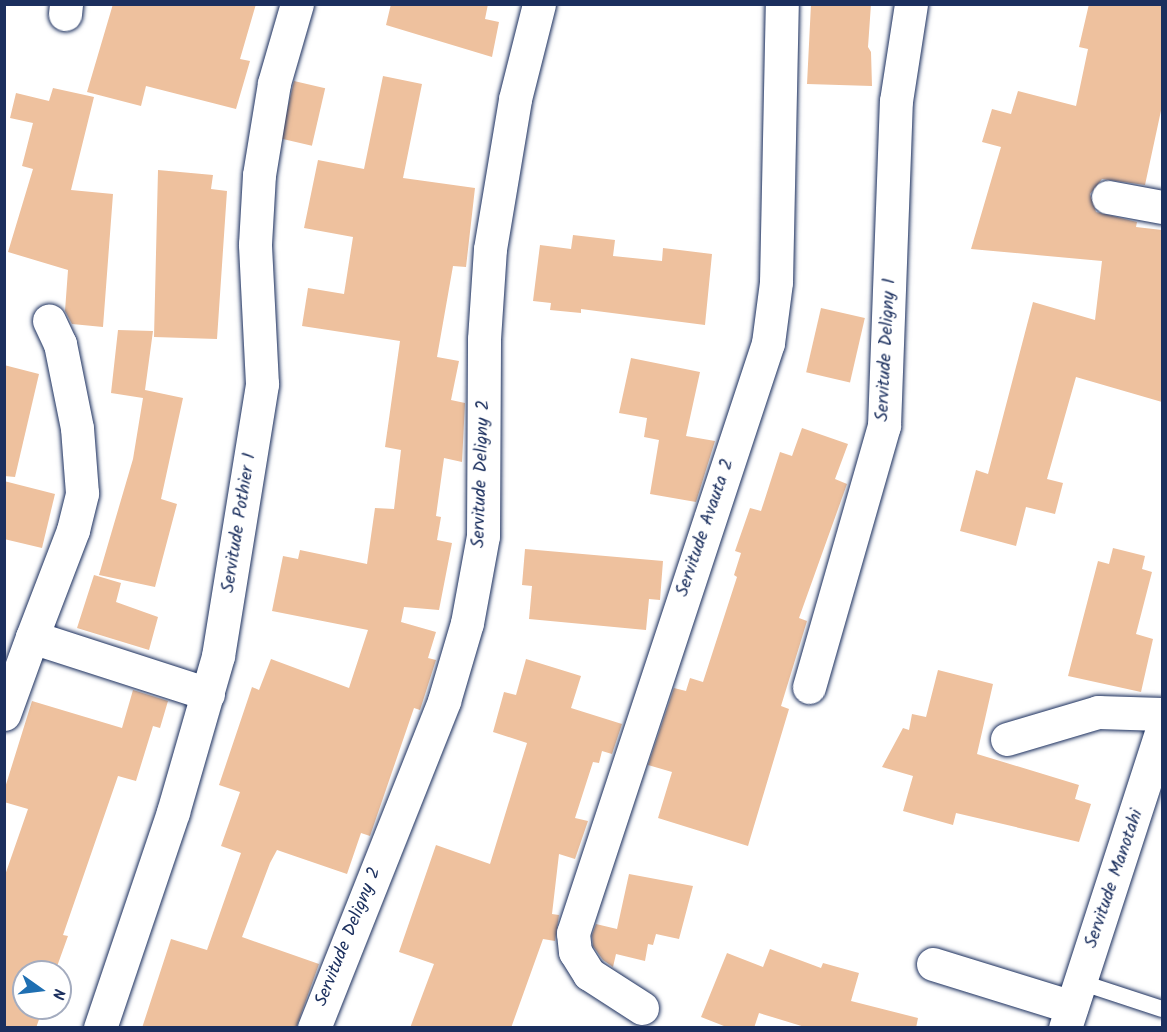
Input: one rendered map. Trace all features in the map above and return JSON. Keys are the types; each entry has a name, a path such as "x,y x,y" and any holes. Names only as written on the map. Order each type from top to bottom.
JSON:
{"street":[{"name":"Servitude Pothier 1","path":"100,1028 173,812 208,694 233,575 262,384 255,244 259,175 274,83 297,4"},
{"name":"Servitude Deligny 2","path":"314,1028 444,701 467,623 483,536 484,339 490,249 514,99 539,4"},
{"name":"Servitude Avauta 2","path":"642,1008 589,974 575,952 573,933 768,343 776,282 782,4"},
{"name":"Servitude Deligny 1","path":"809,687 884,426 896,101 911,4"},
{"path":"1108,197 1158,191"},
{"path":"4,714 73,530 82,493 77,428 60,344 49,320"},
{"path":"32,637 208,694"},
{"path":"1007,739 1098,712 1162,714"},
{"name":"Servitude Manotahi","path":"1073,1006 1155,780 1162,729"},
{"path":"933,964 1073,1006"}],"lane":[{"path":"1073,1006 1162,1009"}],"building":[{"path":"113,4 256,4 240,59 250,61 236,109 146,86 141,106 87,92"},
{"path":"391,4 488,4 485,19 499,22 492,57 386,25"},
{"path":"811,4 871,4 868,47 871,52 872,86 807,84"},
{"path":"1089,4 1162,4 1162,106 1145,185 1102,179 1090,194 1096,212 1137,222 1136,227 1162,230 1162,402 1076,377 1047,479 1063,483 1055,514 1026,507 1016,546 960,531 976,470 988,474 1033,302 1095,320 1102,261 971,249 1001,147 982,142 992,109 1011,114 1018,91 1076,106 1088,49 1079,47"},
{"path":"383,76 422,84 403,178 475,188 466,267 453,266 437,357 459,361 451,400 465,403 462,462 444,458 436,516 441,517 437,540 452,543 439,610 404,607 401,622 436,632 428,658 436,660 420,710 414,708 370,836 361,833 347,874 277,850 270,863 242,937 319,964 296,1028 142,1028 171,939 207,950 241,853 221,846 240,792 219,785 252,687 259,690 271,659 349,688 368,630 272,611 283,556 298,559 300,550 367,564 375,508 394,509 401,450 385,447 400,341 302,326 308,288 344,294 353,237 304,228 318,160 364,169"},
{"path":"294,81 325,88 312,146 281,138"},
{"path":"53,88 94,97 71,190 113,194 103,327 72,324 65,311 68,270 8,252 33,169 22,166 33,123 10,118 16,93 49,101"},
{"path":"158,170 213,175 211,189 227,191 217,339 154,337"},
{"path":"573,235 615,240 613,256 662,261 663,248 712,254 705,325 581,309 581,313 550,310 551,303 533,301 540,245 571,249"},
{"path":"821,308 865,318 850,382 806,372"},
{"path":"118,330 153,331 145,390 183,398 161,499 177,504 155,587 99,575 133,459 143,398 111,393"},
{"path":"631,358 700,372 686,436 715,441 696,502 650,494 659,440 644,437 647,418 619,413"},
{"path":"4,365 39,374 15,477 4,476"},
{"path":"802,428 848,444 835,479 847,484 799,618 807,621 781,706 789,709 748,846 658,818 672,772 648,765 674,688 686,691 690,678 703,682 737,577 734,575 741,553 735,551 750,508 761,511 780,452 792,456"},
{"path":"4,481 55,494 42,548 4,539"},
{"path":"1113,548 1145,556 1142,569 1152,572 1136,634 1153,639 1141,692 1068,676 1098,561 1109,564"},
{"path":"525,549 663,561 660,600 649,599 646,630 529,619 532,586 522,585"},
{"path":"94,575 121,583 116,602 158,617 149,650 77,628"},
{"path":"526,659 581,676 571,708 622,724 612,754 602,751 599,763 593,762 575,818 588,821 575,859 559,854 552,914 559,915 555,941 543,939 511,1028 410,1028 434,964 399,952 436,845 490,864 527,743 493,732 504,692 516,695"},
{"path":"938,670 993,684 977,754 1079,785 1075,799 1091,804 1079,842 956,813 953,825 903,811 913,776 882,767 903,728 909,730 912,714 926,717"},
{"path":"133,690 168,701 160,728 153,726 136,781 118,776 63,935 68,936 59,960 12,960 12,1020 39,1020 36,1028 4,1028 4,878 28,809 4,802 4,791 32,701 122,728"},
{"path":"629,874 693,886 679,939 656,934 653,945 648,944 645,961 616,954 613,967 603,960 593,946 592,935 596,924 617,929"},
{"path":"770,949 821,968 823,963 859,973 851,1001 918,1018 916,1028 808,1028 759,1013 754,1028 729,1028 701,1017 727,953 763,967"}]}
